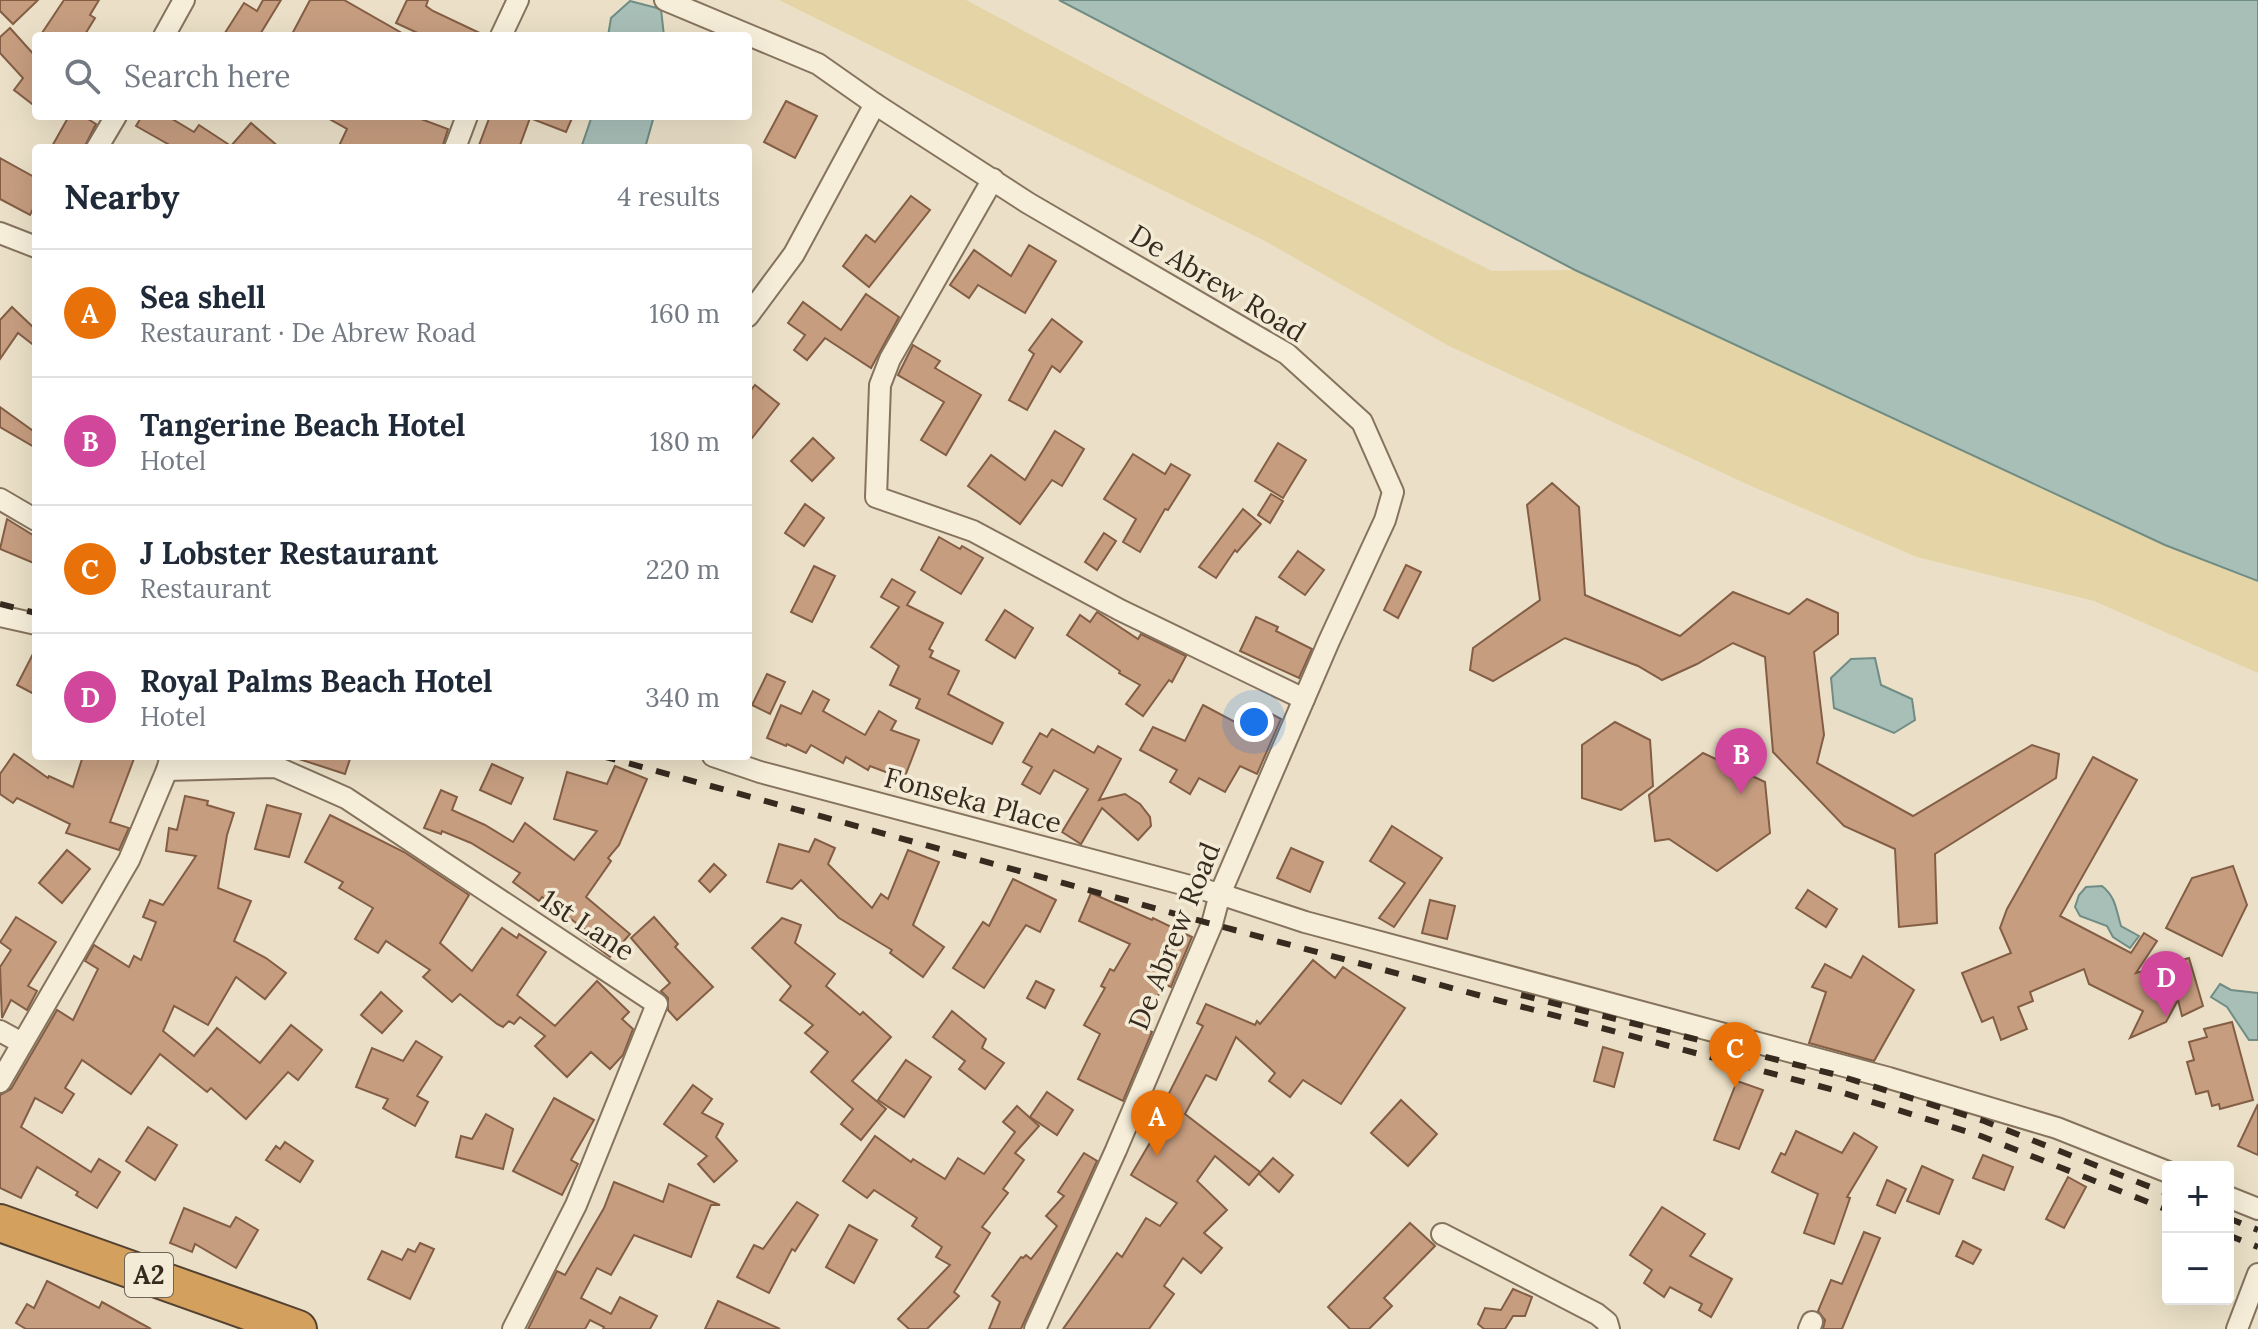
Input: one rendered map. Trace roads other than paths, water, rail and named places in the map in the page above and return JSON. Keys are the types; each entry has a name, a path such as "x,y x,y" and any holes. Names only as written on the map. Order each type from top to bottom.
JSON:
{"highway":[{"name":"A2","path":"0,1223 298,1329"},
{"name":"A2","path":"0,1247 231,1329"}],"street":[{"path":"166,32 184,0"},
{"path":"503,32 518,0"},
{"name":"De Abrew Road","path":"671,3 741,32"},
{"name":"De Abrew Road","path":"752,37 818,64 1028,203 1287,354 1362,422 1393,492 1385,520 1220,894 1212,924 1128,1121 1035,1329"},
{"path":"752,311 794,254 875,104"},
{"path":"99,144 114,120"},
{"path":"456,144 466,120"},
{"path":"993,179 890,359 880,385 876,497 973,531 1120,610 1304,699"},
{"path":"0,233 32,245"},
{"path":"0,499 32,518"},
{"path":"0,616 32,623"},
{"name":"Fonseka Place","path":"725,760 1220,894 1305,922 1889,1078 2057,1128 2162,1170"},
{"path":"0,1082 129,860 169,763"},
{"name":"1st Lane","path":"169,763 276,767 346,798 657,1004 576,1205 513,1329"},
{"path":"0,1031 22,1043"},
{"path":"2234,1199 2258,1209"},
{"path":"1442,1234 1597,1314 1607,1322 1609,1329"},
{"path":"2237,1329 2258,1274"}],"water":[{"path":"1059,0 2258,0 2258,581 2165,545 1575,270"},
{"path":"630,1 661,9 664,32 609,32 611,18"},
{"path":"591,120 653,120 646,144 582,144"},
{"path":"1875,658 1881,685 1912,699 1915,720 1894,733 1834,708 1831,678 1851,659"},
{"path":"2102,886 2113,899 2121,926 2139,936 2130,948 2113,937 2107,926 2080,916 2075,907 2086,887"},
{"path":"2220,984 2231,990 2258,993 2258,1040 2249,1040 2227,1007 2211,997"}],"railway":[{"path":"0,604 32,612"},
{"path":"617,760 1212,924 1834,1090 1981,1136 2162,1208"},
{"path":"1521,995 1837,1075 1984,1121 2162,1192"},
{"path":"2234,1220 2258,1230"},
{"path":"2234,1237 2258,1247"}],"place":[{"name":"Tangerine Beach Hotel","path":"1741,794"},
{"name":"Royal Palms Beach Hotel","path":"2166,1017"},
{"name":"J Lobster Restaurant","path":"1735,1088"},
{"name":"Sea shell","path":"1157,1156"}]}
